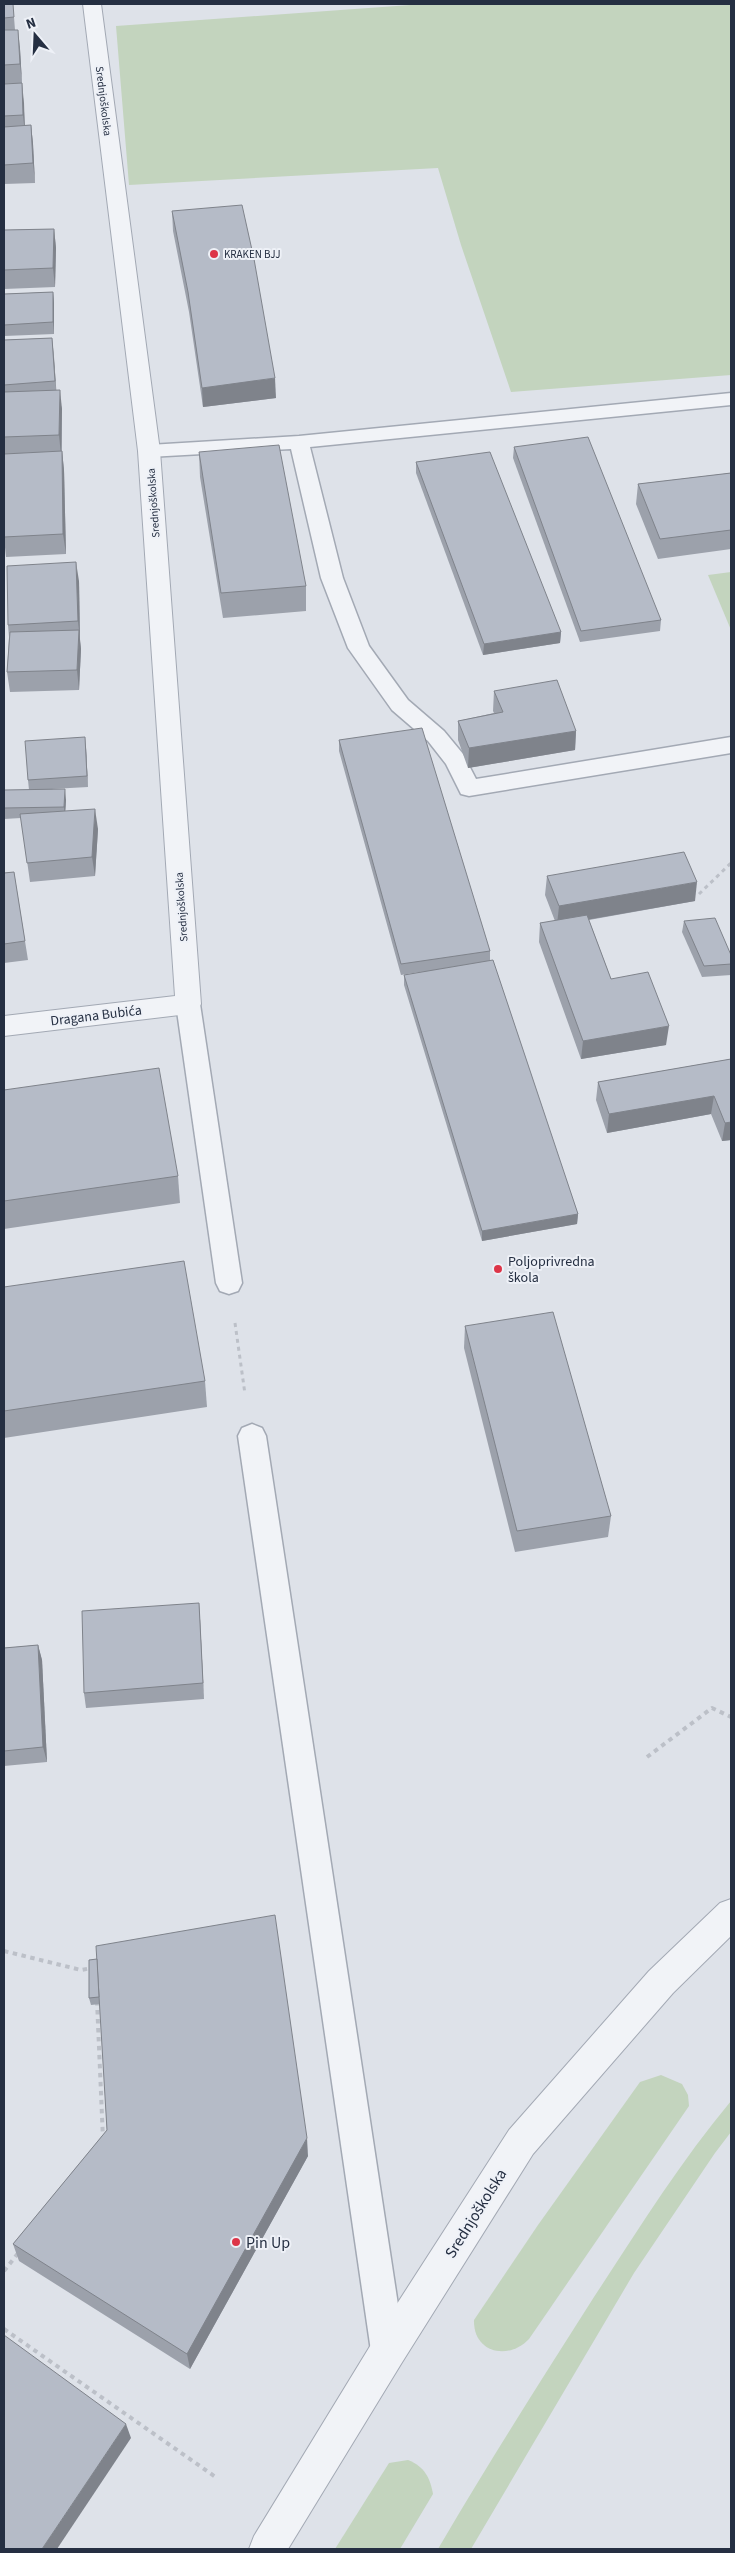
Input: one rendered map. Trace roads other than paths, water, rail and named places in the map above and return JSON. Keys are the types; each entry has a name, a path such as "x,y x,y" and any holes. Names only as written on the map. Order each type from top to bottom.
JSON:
{"street":[{"name":"Srednjoškolska","path":"92,4 149,451 188,1004"},
{"name":"Dragana Bubića","path":"4,1026 188,1004"},
{"name":"Srednjoškolska","path":"267,2549 388,2351 521,2142 662,1982 731,1914"}],"lane":[{"path":"149,451 299,442 731,400"},
{"path":"299,442 332,578 359,648 400,705 441,742 455,760 469,788 731,745"},
{"path":"188,1004 229,1283"},
{"path":"252,1436 388,2351"}],"place":[{"name":"KRAKEN BJJ","path":"214,254"},
{"name":"Poljoprivredna škola","path":"498,1269"},
{"name":"Pin Up","path":"236,2242"}]}
